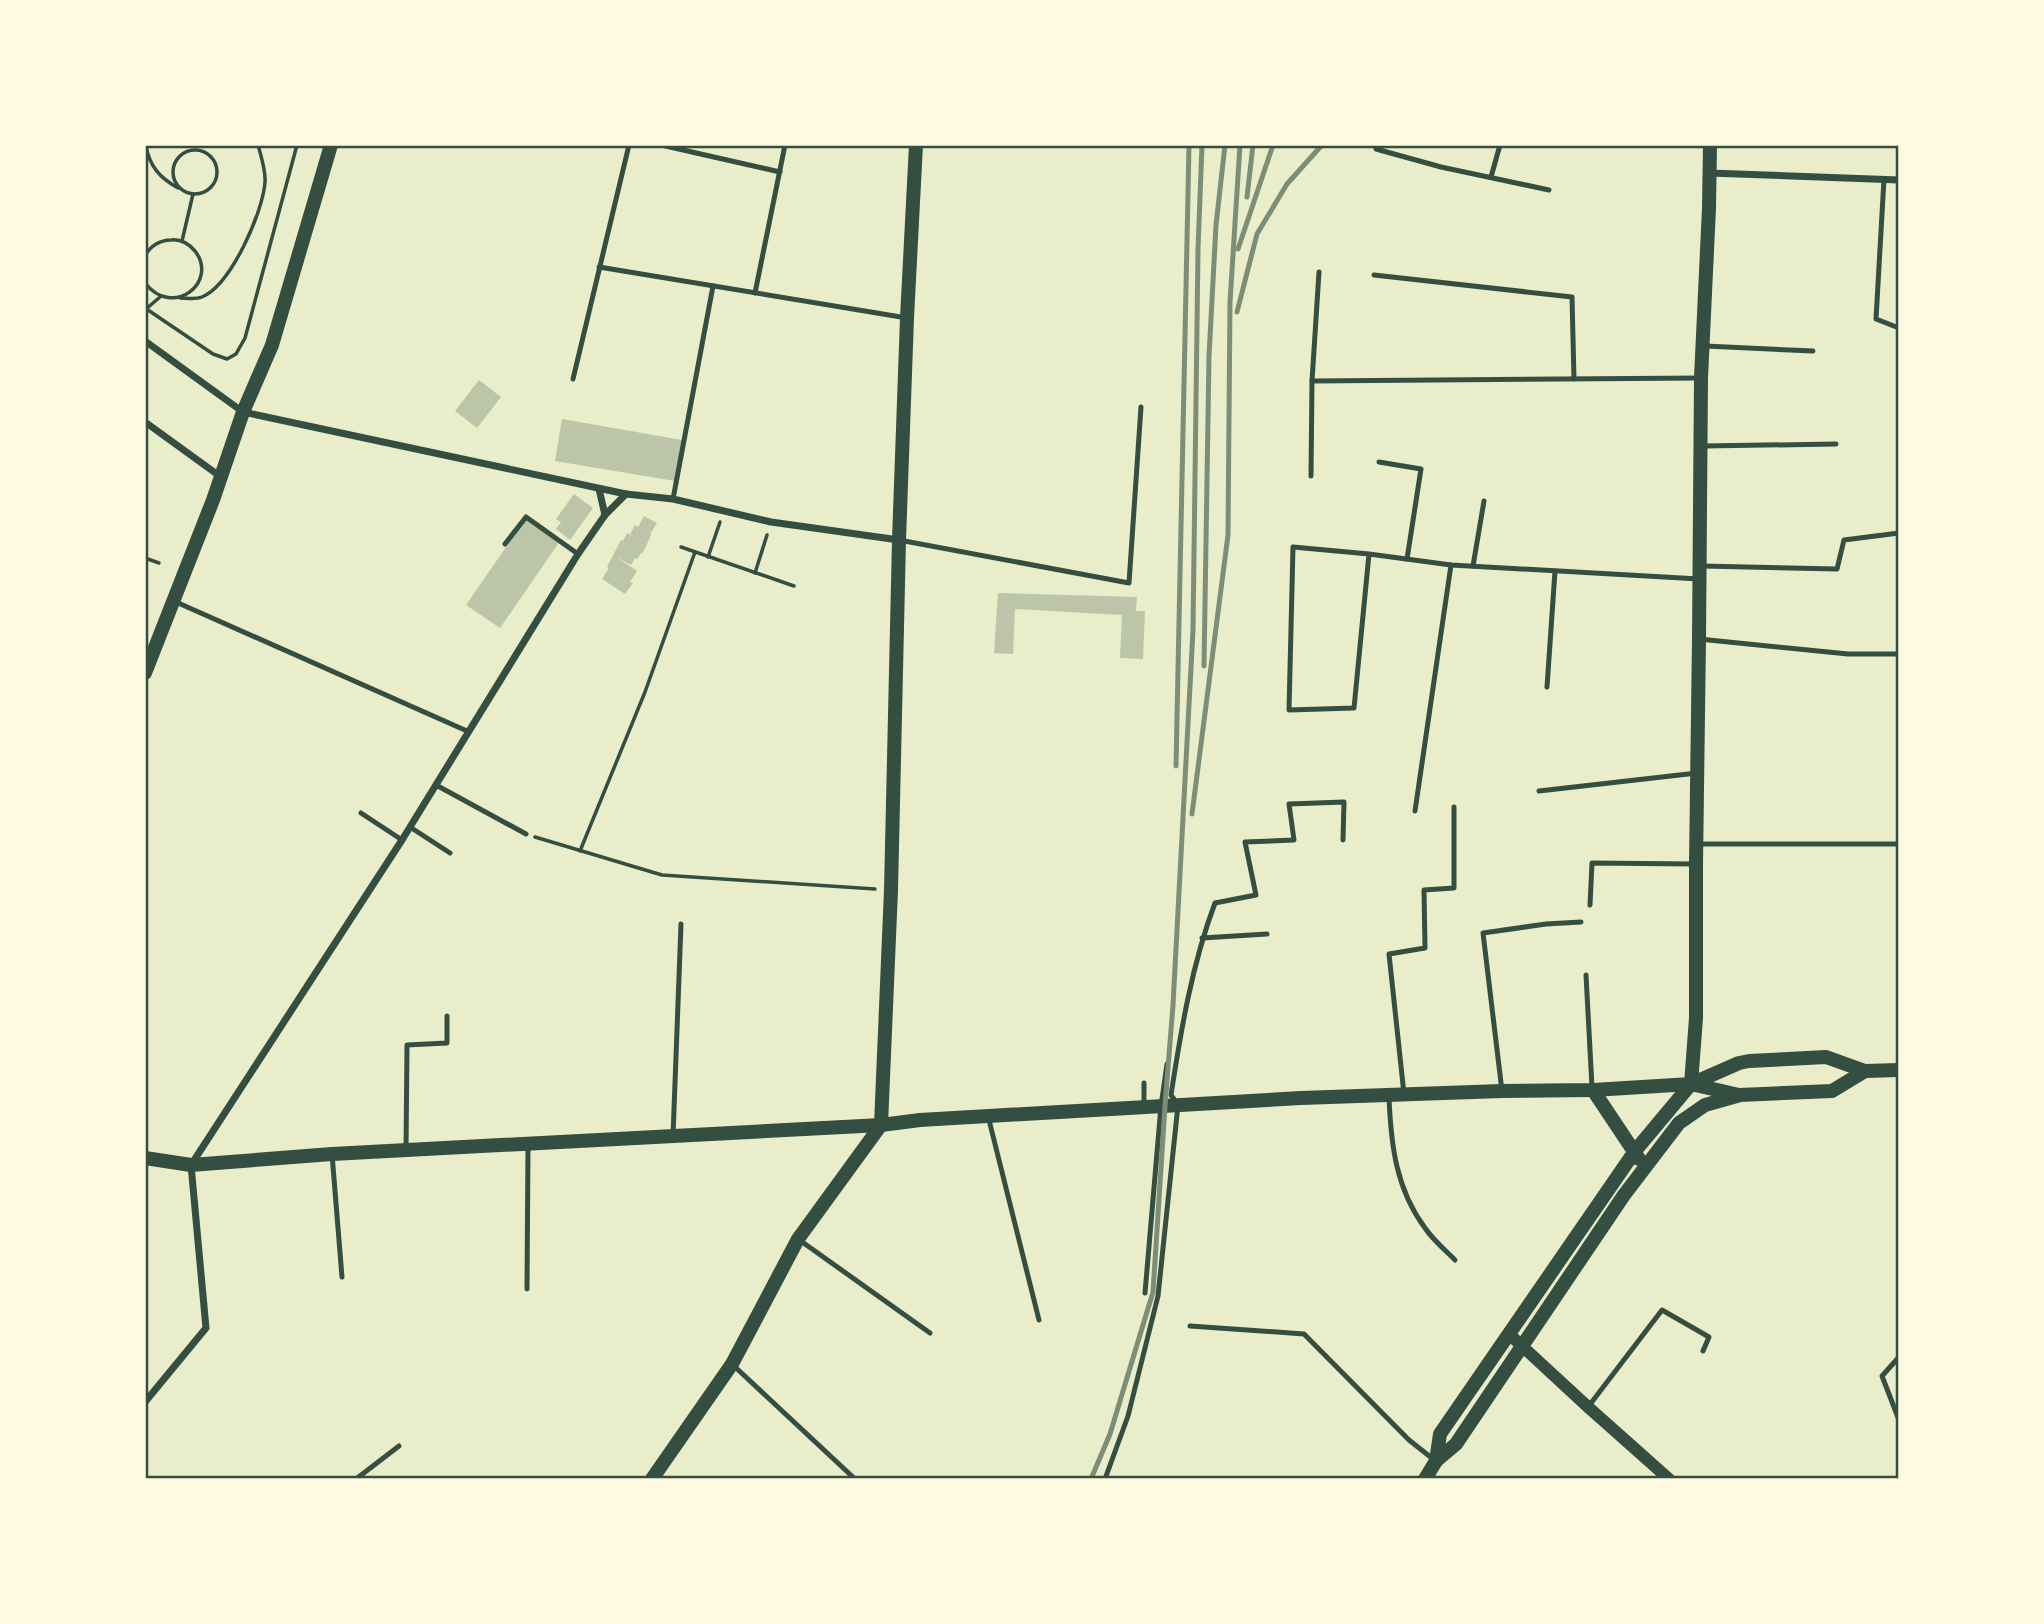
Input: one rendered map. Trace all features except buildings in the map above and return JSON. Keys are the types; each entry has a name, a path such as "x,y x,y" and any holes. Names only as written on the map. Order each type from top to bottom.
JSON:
{"main road":[{"path":"145,673 221,477 243,412 272,345 331,145"},
{"path":"652,1479 732,1364 798,1239 881,1125 891,890 899,540 916,145"},
{"path":"1691,1084 1696,1018 1700,378 1710,145"},
{"path":"1436,1461 1440,1434 1635,1152 1691,1084 1749,1061 1826,1057 1865,1071 1899,1070"},
{"path":"1425,1479 1436,1461 1456,1444 1624,1195 1679,1123 1705,1105 1739,1095 1832,1091 1865,1071"},
{"path":"145,1158 191,1165 332,1154 1404,1094 1592,1090 1691,1084 1739,1095"},
{"path":"1592,1090 1644,1169"}],"street":[{"path":"1709,173 1899,180"},
{"path":"145,341 243,412 600,489 673,499 771,522 899,540"},
{"path":"145,422 221,477"},
{"path":"600,489 605,516"},
{"path":"145,1402 206,1328 191,1165 402,840 578,554 605,516 626,494"},
{"path":"1509,1334 1669,1479"}],"lane":[{"path":"573,379 629,145"},
{"path":"661,145 779,172"},
{"path":"755,293 785,145"},
{"path":"1492,177 1500,145"},
{"path":"1376,149 1441,167 1549,190"},
{"path":"1884,179 1876,319 1899,328"},
{"path":"599,267 907,318"},
{"path":"1311,476 1312,381 1319,272"},
{"path":"1374,275 1572,297 1574,379"},
{"path":"673,499 713,286"},
{"path":"1702,346 1813,351"},
{"path":"1312,381 1700,378"},
{"path":"899,540 1129,583 1141,407"},
{"path":"1700,446 1836,444"},
{"path":"1379,462 1421,469 1407,559"},
{"path":"1473,566 1484,501"},
{"path":"505,544 526,517 578,554"},
{"path":"1369,554 1354,708 1289,710 1293,547 1369,554 1451,565 1555,571 1699,573 1837,569 1844,540 1899,533"},
{"path":"1415,811 1451,565"},
{"path":"1547,687 1555,571"},
{"path":"173,601 467,732"},
{"path":"1699,639 1848,654 1899,654"},
{"path":"1539,791 1697,773"},
{"path":"436,785 526,834"},
{"path":"1107,1478 1128,1416 1158,1296 1178,1105 1171,1095 1202,938 1215,903 1256,895 1245,842 1294,840 1289,804 1344,802 1343,840"},
{"path":"1404,1094 1389,954 1425,948 1424,890 1454,888 1454,807"},
{"path":"361,813 402,840"},
{"path":"410,827 450,853"},
{"path":"1696,844 1899,844"},
{"path":"1590,905 1592,863 1696,864"},
{"path":"1502,1091 1483,933 1581,922"},
{"path":"673,1136 681,924"},
{"path":"1202,938 1267,934"},
{"path":"1586,975 1592,1090"},
{"path":"406,1150 407,1045 447,1043 447,1016"},
{"path":"1145,1293 1167,1064"},
{"path":"1144,1083 1144,1107"},
{"path":"1389,1095 1391,1132 1401,1184 1425,1228 1455,1260"},
{"path":"988,1116 1039,1320"},
{"path":"527,1289 528,1144"},
{"path":"332,1154 342,1277"},
{"path":"798,1239 930,1333"},
{"path":"1588,1408 1662,1310 1709,1337 1703,1351"},
{"path":"1190,1326 1304,1334 1409,1440 1436,1461"},
{"path":"1899,1357 1882,1376 1899,1420"},
{"path":"732,1364 855,1479"},
{"path":"356,1479 399,1446"}],"path":[{"path":"146,145 148,156 157,173 183,191 193,194 208,190 213,184 217,174 213,159 201,148 185,152 174,163 174,178 183,191"},
{"path":"145,283 151,291 170,299 202,297 216,287 238,258 255,223 266,181 258,145"},
{"path":"160,296 146,308 213,354 227,359 236,354 245,338 297,145"},
{"path":"183,241 193,194"},
{"path":"145,256 155,244 174,239 183,241 198,255 201,275 197,285 180,298"},
{"path":"708,557 723,512"},
{"path":"755,573 771,522"},
{"path":"681,547 794,586"},
{"path":"580,851 645,692 695,552"},
{"path":"145,558 159,563"},
{"path":"526,834 662,875 891,890"}],"railway":[{"path":"1176,766 1189,145"},
{"path":"1091,1479 1110,1434 1153,1292 1173,1005 1193,630 1202,145"},
{"path":"1204,666 1209,356 1216,225 1225,145"},
{"path":"1192,814 1228,535 1230,302 1240,145"},
{"path":"1247,197 1253,145"},
{"path":"1238,249 1273,145"},
{"path":"1237,312 1257,234 1287,184 1322,145"}]}
